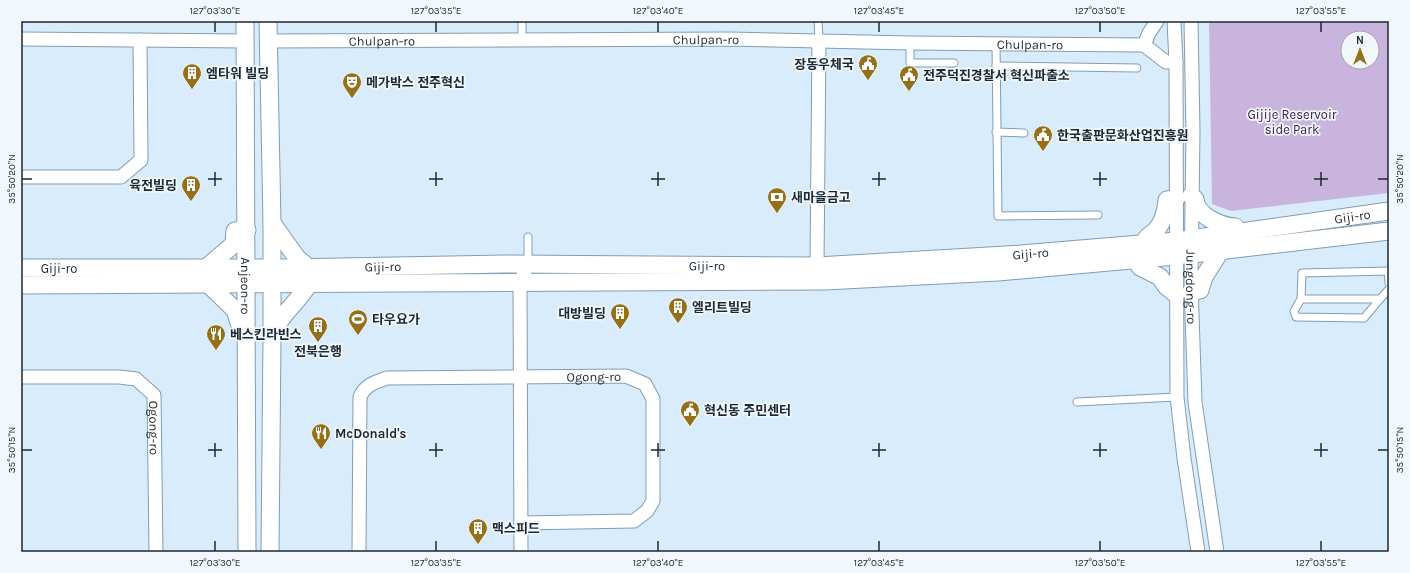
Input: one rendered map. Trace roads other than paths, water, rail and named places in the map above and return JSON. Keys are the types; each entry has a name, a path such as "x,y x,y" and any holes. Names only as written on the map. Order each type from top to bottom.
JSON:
{"street":[{"name":"Anjeon-ro","path":"245,21 247,230 247,552"},
{"name":"Anjeon-ro","path":"268,21 272,222 270,552"},
{"path":"1157,21 1149,33 1144,45 1166,62 1176,62"},
{"name":"Jungdong-ro","path":"1174,21 1184,198 1184,293 1195,402 1217,552"},
{"name":"Jungdong-ro","path":"1184,198 1193,131 1191,21"},
{"path":"21,39 246,41"},
{"name":"Chulpan-ro","path":"268,41 729,39 910,43 1144,45"},
{"path":"21,177 121,177 141,160 140,40"},
{"path":"817,266 819,40"},
{"path":"1144,244 1146,237 1160,226 1166,210 1167,200 1184,198 1195,199 1195,204 1199,211 1223,226 1235,227 1236,233"},
{"name":"Giji-ro","path":"21,268 206,275 309,275 520,282 824,281 998,272 1136,259 1236,233 1389,211"},
{"path":"272,222 309,275 304,293 278,321 272,339"},
{"path":"246,344 235,310 206,275 234,244 235,231 247,230"},
{"name":"Giji-ro","path":"309,275 528,264 817,266 1021,254 1144,244 1221,250 1389,231"},
{"path":"1136,259 1140,267 1160,277 1166,286 1184,293 1200,290 1204,277 1221,250"},
{"path":"521,552 520,282 528,264"},
{"name":"Giji-ro","path":"21,285 206,275"},
{"name":"Jungdong-ro","path":"1184,293 1177,397 1184,458 1198,552"},
{"name":"Ogong-ro","path":"359,552 360,397 362,392 372,382 387,378 626,376 645,384 653,399 653,501 647,511 634,521 521,523"},
{"name":"Ogong-ro","path":"21,377 119,377 136,379 154,395 156,552"}],"lane":[{"path":"522,21 522,40"},
{"path":"818,21 819,40"},
{"path":"910,43 910,62 954,62"},
{"path":"996,44 998,216 1098,215"},
{"path":"996,66 1137,68"},
{"path":"996,132 1024,133"},
{"path":"528,237 528,264"},
{"path":"1389,283 1388,271 1302,273 1301,299 1294,310 1296,317 1364,318 1389,289"},
{"path":"1301,299 1380,299"},
{"path":"1077,402 1177,397"}],"place":[{"name":"장동우체국","path":"868,81"},
{"name":"엠타워 빌딩","path":"192,90"},
{"name":"전주덕진경찰서 혁신파출소","path":"909,92"},
{"name":"메가박스 전주혁신","path":"352,99"},
{"name":"한국출판문화산업진흥원","path":"1043,152"},
{"name":"육전빌딩","path":"191,202"},
{"name":"새마을금고","path":"777,214"},
{"name":"엘리트빌딩","path":"678,324"},
{"name":"대방빌딩","path":"620,330"},
{"name":"타우요가","path":"358,336"},
{"name":"전북은행","path":"318,343"},
{"name":"베스킨라빈스","path":"216,351"},
{"name":"혁신동 주민센터","path":"690,427"},
{"name":"McDonald's","path":"321,450"},
{"name":"맥스피드","path":"478,545"}],"park label":[{"name":"Gijije Reservoir side Park","path":"1292,122"}]}
